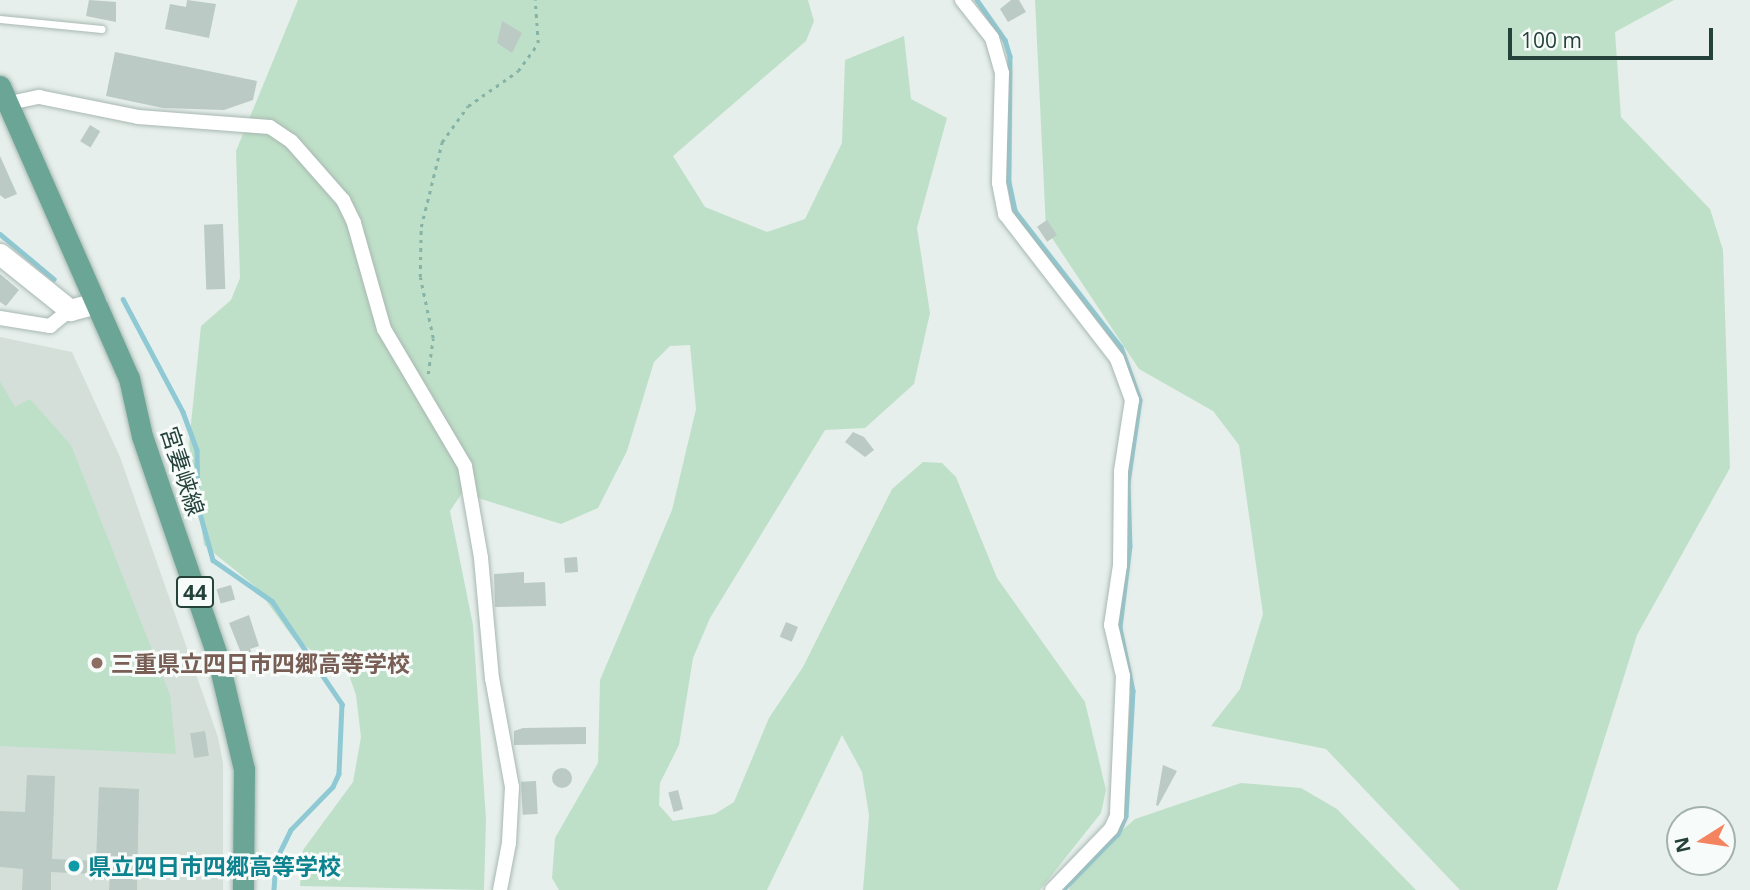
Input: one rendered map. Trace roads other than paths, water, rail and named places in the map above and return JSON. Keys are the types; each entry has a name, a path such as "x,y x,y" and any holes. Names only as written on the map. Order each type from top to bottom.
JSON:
{"main road":[{"name":"宮妻峡線","path":"3,95 129,378 142,436 229,695 244,769 243,890"},
{"path":"0,254 69,310 96,303"}],"street":[{"path":"962,0 992,38 1002,72 999,183 1005,214 1116,359 1132,400 1121,471 1120,565 1111,625 1123,677 1118,816 1111,829 1052,890"},
{"path":"3,95 38,97 138,117 276,129 323,174 343,201 354,223 384,329 465,466 481,558 492,678 512,787 509,843 500,890"},
{"path":"0,318 50,326 69,310"}],"lane":[{"path":"0,19 102,29"}],"waterway":[{"path":"977,0 1005,40 1010,56 1009,182 1015,211 1121,347 1140,400 1128,483 1130,546 1120,628 1133,691 1126,816 1118,834 1063,890"},
{"path":"0,234 54,279"},
{"path":"123,299 183,412 197,450 198,506 213,560 272,601 342,704 339,774 333,787 291,830 276,861 274,890"}],"place":[{"name":"三重県立四日市四郷高等学校","path":"97,663"},
{"name":"県立四日市四郷高等学校","path":"74,866"}]}
